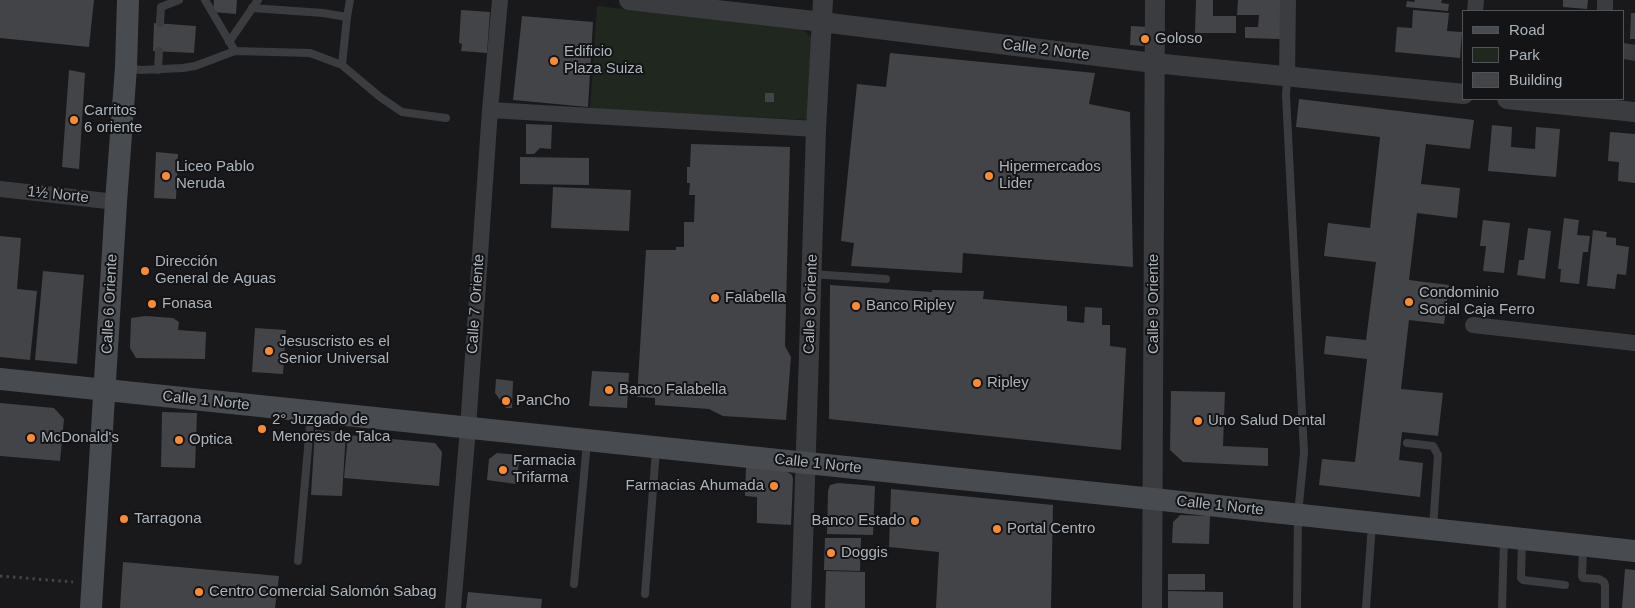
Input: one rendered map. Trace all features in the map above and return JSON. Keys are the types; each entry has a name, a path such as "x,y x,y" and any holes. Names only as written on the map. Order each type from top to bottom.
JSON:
{"main road":[{"name":"Calle 6 Oriente","path":"92,608 116,202 126,67 128,0"},
{"name":"Calle 1 Norte","path":"0,379 806,464 1153,498 1635,551"}],"street":[{"name":"Calle 7 Oriente","path":"453,608 500,0"},
{"name":"Calle 2 Norte","path":"629,0 710,5 822,22 1154,63 1462,94"},
{"name":"Calle 8 Oriente","path":"801,608 816,130 823,0"},
{"name":"Calle 9 Oriente","path":"1152,608 1155,0"},
{"path":"1287,77 1288,0"},
{"path":"1530,100 1599,103 1635,112"},
{"path":"490,110 816,130"},
{"name":"1½ Norte","path":"0,188 116,202"},
{"path":"1473,325 1635,343"}],"lane":[{"path":"160,24 159,4 179,0"},
{"path":"205,0 235,51"},
{"path":"229,42 258,0"},
{"path":"342,65 350,0"},
{"path":"252,8 323,13 347,17"},
{"path":"158,70 159,51"},
{"path":"126,67 158,70 195,66 235,51 310,53 342,65 380,97 402,112 446,118"},
{"path":"1287,77 1286,95 1304,453 1298,514 1297,608"},
{"path":"812,274 886,278"},
{"path":"298,561 311,412"},
{"path":"574,584 588,440"},
{"path":"1407,443 1433,446 1438,455 1433,529"},
{"path":"645,594 656,448"},
{"path":"1366,608 1372,522"},
{"path":"1513,538 1523,580 1565,585"},
{"path":"1502,608 1513,538"},
{"path":"1583,546 1582,576 1583,578 1599,579 1604,582 1605,608"}],"path":[{"path":"0,576 93,584"}],"green space":[{"path":"597,6 801,27 811,37 811,120 590,109"}],"building":[{"path":"0,0 94,0 89,47 0,38"},
{"path":"214,0 237,0 236,14 213,12"},
{"path":"1196,0 1213,0 1213,16 1236,16 1236,33 1195,33"},
{"path":"1238,0 1281,0 1281,39 1245,38 1245,27 1258,27 1259,15 1237,15"},
{"path":"1415,0 1442,0 1441,3 1449,4 1448,11 1406,7 1407,1 1414,2"},
{"path":"1563,0 1588,0 1587,9 1563,7"},
{"path":"461,10 490,12 487,53 461,51 462,44 459,43"},
{"path":"1413,10 1449,13 1447,31 1462,32 1460,58 1395,52 1397,27 1412,28"},
{"path":"1631,13 1635,13 1635,39 1630,39"},
{"name":"Edificio Plaza Suiza","path":"522,16 593,22 588,107 513,100"},
{"path":"154,23 196,26 194,53 153,51"},
{"path":"1131,26 1148,27 1148,43 1143,46 1130,45"},
{"name":"Hipermercados Lider","path":"890,53 1095,73 1089,104 1130,112 1133,267 963,253 962,273 851,266 854,243 841,241 857,84 886,87"},
{"name":"Carritos 6 oriente","path":"69,70 85,73 79,169 62,167"},
{"path":"765,93 774,93 774,102 765,102"},
{"name":"Condominio Social Caja Ferro","path":"1299,99 1474,120 1470,149 1426,144 1421,184 1460,188 1457,218 1417,213 1409,280 1449,285 1444,324 1409,320 1401,389 1443,393 1438,436 1402,432 1399,460 1423,463 1420,497 1319,485 1322,459 1355,462 1367,359 1324,354 1326,336 1366,340 1376,262 1324,256 1328,223 1370,228 1380,137 1296,127"},
{"path":"526,124 552,125 551,149 540,148 534,154 526,154"},
{"path":"1492,125 1512,127 1511,147 1535,149 1536,127 1560,129 1556,177 1488,171"},
{"path":"1610,132 1635,134 1635,183 1618,181 1619,162 1608,161"},
{"name":"Falabella","path":"691,144 790,147 785,346 791,357 786,420 723,416 709,409 655,405 655,398 637,397 646,250 676,250 676,247 684,247 684,222 694,222 695,195 689,195 690,183 687,183 687,167 690,167"},
{"name":"Liceo Pablo Neruda","path":"156,152 178,154 176,199 154,198"},
{"path":"520,157 589,158 589,185 520,184"},
{"path":"553,187 631,190 629,231 551,228"},
{"path":"1564,218 1579,220 1577,235 1590,236 1588,252 1583,252 1579,284 1560,282 1561,269 1558,269"},
{"path":"1483,220 1510,223 1504,273 1483,271 1486,246 1480,246"},
{"path":"1528,228 1551,231 1545,279 1517,275 1519,260 1524,260"},
{"path":"1593,230 1607,232 1606,237 1616,238 1616,245 1629,247 1626,275 1617,274 1615,289 1587,286"},
{"path":"0,236 21,238 17,289 37,291 30,360 0,357"},
{"path":"43,271 84,275 77,364 35,360"},
{"name":"Ripley","path":"830,285 932,292 932,290 984,291 983,299 1067,306 1067,321 1084,323 1085,307 1102,308 1102,325 1110,325 1110,346 1126,348 1121,450 829,419"},
{"path":"146,316 173,318 179,322 178,330 206,332 205,359 136,358 130,348 131,318"},
{"name":"Jesuscristo es el Senior Universal","path":"255,328 286,330 283,374 252,372"},
{"name":"Banco Falabella","path":"592,371 629,373 627,408 589,406"},
{"name":"PanCho","path":"496,379 513,381 512,408 506,408 495,393"},
{"name":"Uno Salud Dental","path":"1171,391 1225,392 1223,446 1268,448 1268,466 1183,462 1170,450"},
{"name":"McDonald's","path":"0,403 54,408 64,419 60,461 0,456"},
{"name":"Optica","path":"162,412 197,413 195,468 161,467"},
{"path":"315,430 346,432 342,496 311,495"},
{"path":"348,435 435,443 442,452 439,486 344,478"},
{"name":"Farmacia Trifarma","path":"497,453 520,455 516,484 487,480 489,459"},
{"path":"746,467 786,471 792,475 791,525 757,523 757,497 745,496"},
{"path":"838,483 875,486 873,535 827,534 828,491 830,485"},
{"name":"Portal Centro","path":"891,489 1053,505 1051,608 936,608 939,552 889,547"},
{"path":"1180,515 1210,516 1209,544 1172,543 1173,522"},
{"path":"825,538 861,538 860,571 824,570"},
{"name":"Centro Comercial Salomón Sabag","path":"123,562 279,576 275,608 120,608"},
{"path":"1625,569 1635,570 1635,608 1622,608"},
{"path":"826,571 865,572 865,608 825,608"},
{"path":"1168,574 1205,574 1205,590 1168,590"},
{"path":"1168,591 1223,592 1223,608 1168,608"},
{"path":"468,592 542,599 541,608 466,608"}],"place":[{"name":"Goloso","path":"1145,39"},
{"name":"Edificio Plaza Suiza","path":"554,61"},
{"name":"Carritos 6 oriente","path":"74,120"},
{"name":"Liceo Pablo Neruda","path":"166,176"},
{"name":"Hipermercados Lider","path":"989,176"},
{"name":"Dirección General de Aguas","path":"145,271"},
{"name":"Falabella","path":"715,298"},
{"name":"Condominio Social Caja Ferro","path":"1409,302"},
{"name":"Fonasa","path":"152,304"},
{"name":"Banco Ripley","path":"856,306"},
{"name":"Jesuscristo es el Senior Universal","path":"269,351"},
{"name":"Ripley","path":"977,383"},
{"name":"Banco Falabella","path":"609,390"},
{"name":"PanCho","path":"506,401"},
{"name":"Uno Salud Dental","path":"1198,421"},
{"name":"2° Juzgado de Menores de Talca","path":"262,429"},
{"name":"McDonald's","path":"31,438"},
{"name":"Optica","path":"179,440"},
{"name":"Farmacia Trifarma","path":"503,470"},
{"name":"Farmacias Ahumada","path":"774,486"},
{"name":"Tarragona","path":"124,519"},
{"name":"Banco Estado","path":"915,521"},
{"name":"Portal Centro","path":"997,529"},
{"name":"Doggis","path":"831,553"},
{"name":"Centro Comercial Salomón Sabag","path":"199,592"}]}
